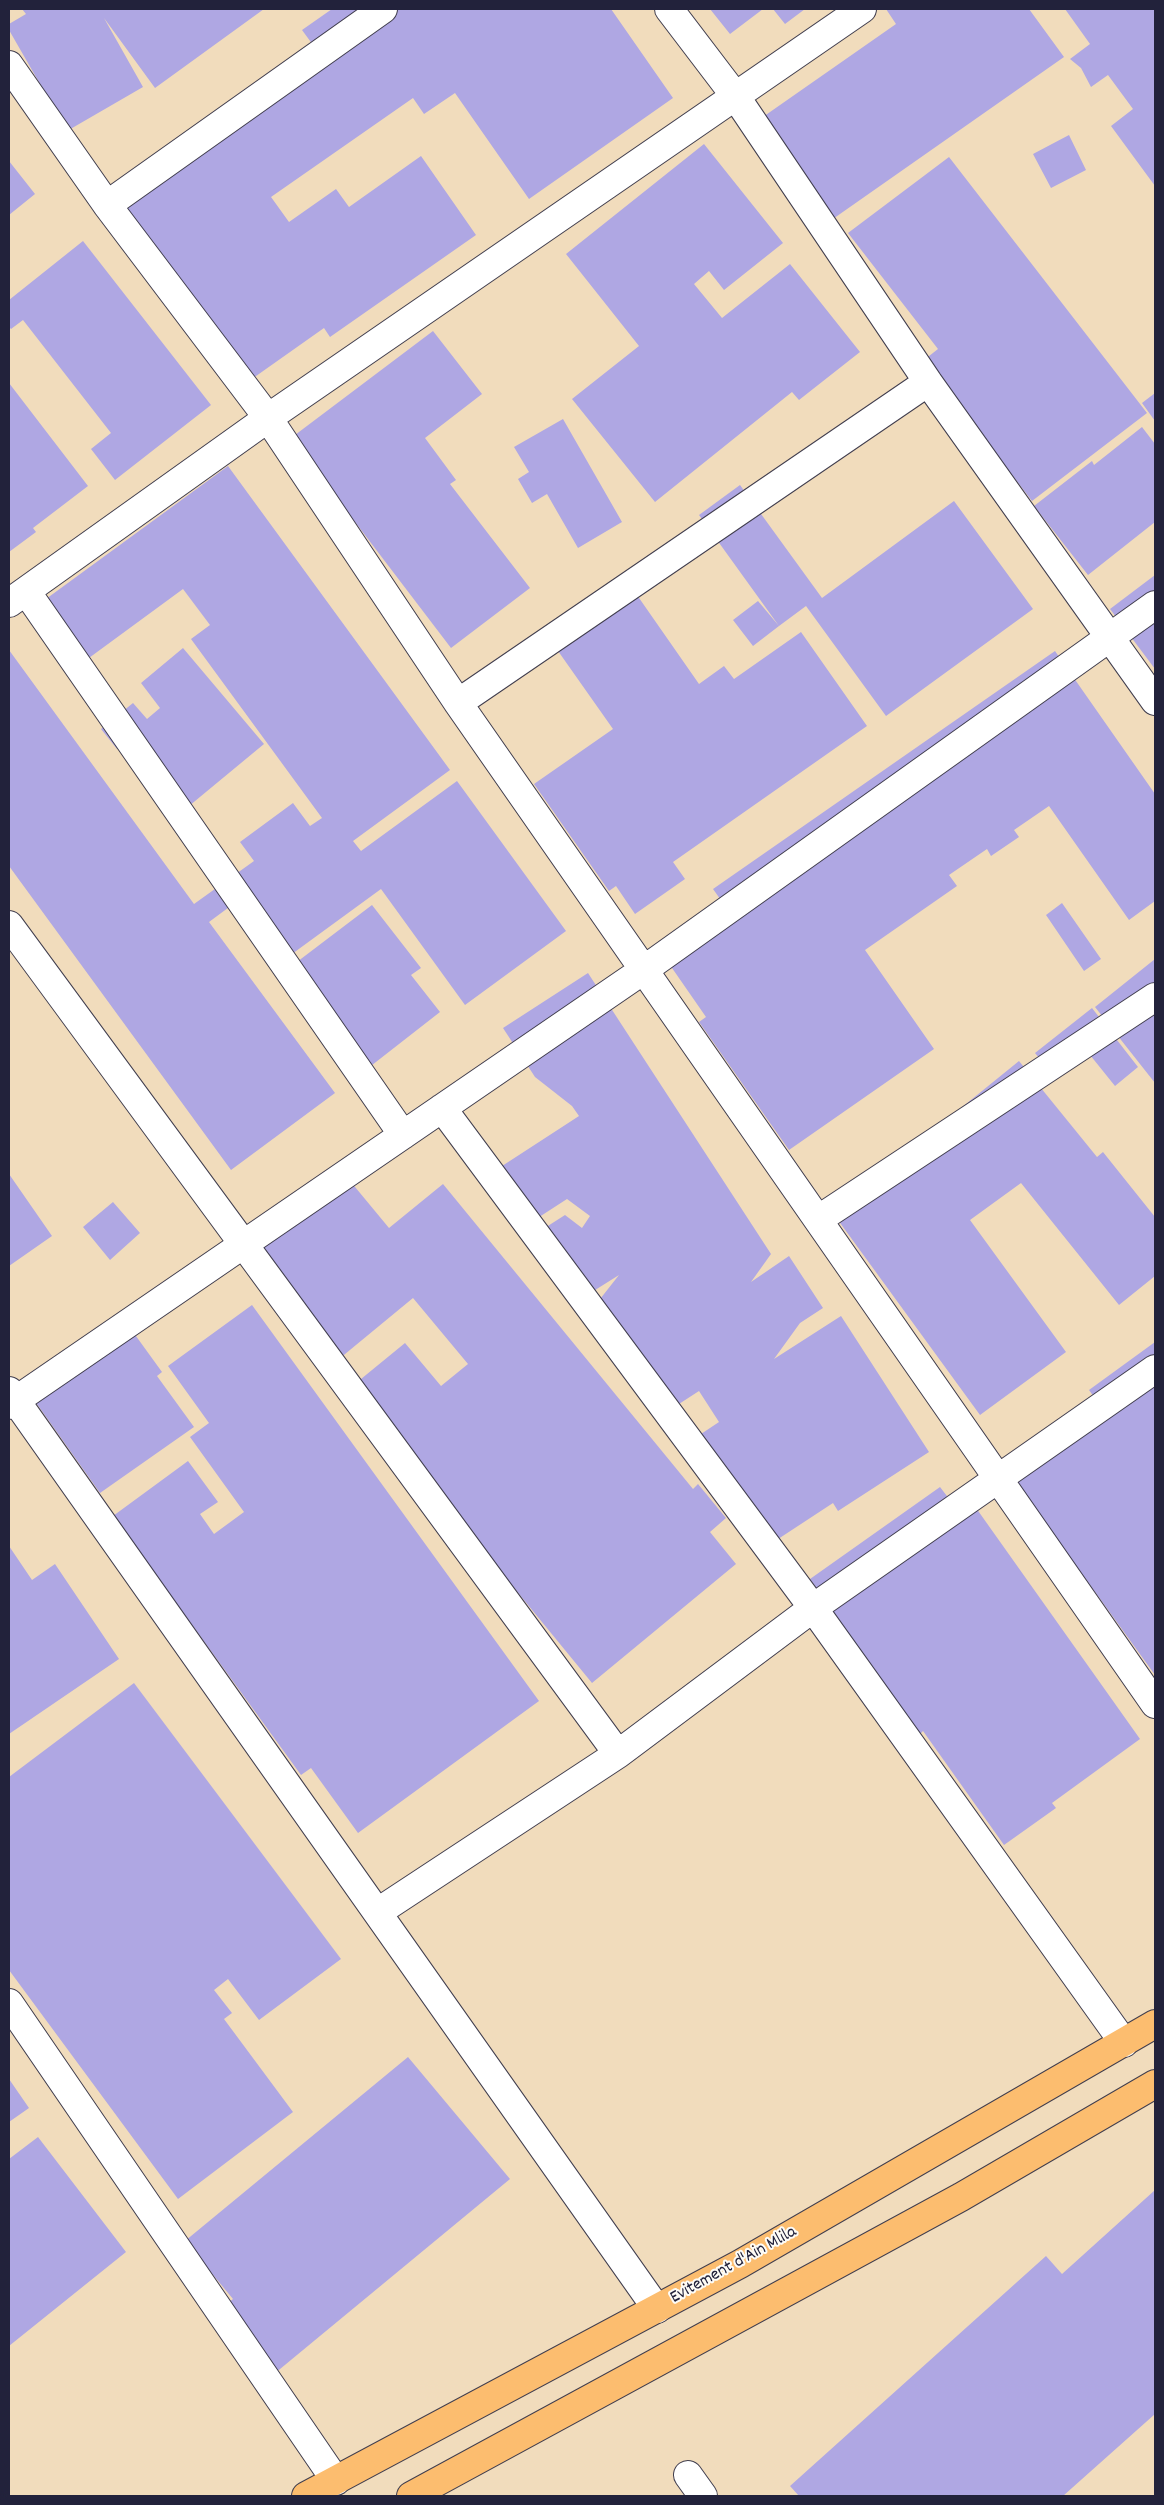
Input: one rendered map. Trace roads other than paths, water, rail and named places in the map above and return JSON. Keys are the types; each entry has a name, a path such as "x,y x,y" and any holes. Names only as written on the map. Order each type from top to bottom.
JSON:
{"highway":[{"name":"Evitement d'Ain Mlila","path":"306,2496 740,2264 1124,2044 1155,2024"},
{"path":"411,2496 962,2197 1155,2084"}],"street":[{"path":"107,205 383,9"},
{"path":"669,9 736,97 928,382 1155,701"},
{"path":"403,1135 17,597 268,418 862,9"},
{"path":"9,65 107,205 268,418 458,703 1155,1704"},
{"path":"458,703 928,382"},
{"path":"657,2309 378,1912 11,1399 245,1243 645,969 1155,605"},
{"path":"9,925 245,1243 618,1754"},
{"path":"819,1219 1155,996"},
{"path":"442,1108 813,1608 1124,2044"},
{"path":"378,1912 618,1754 813,1608 1155,1369"},
{"path":"9,2003 336,2481"}]}
